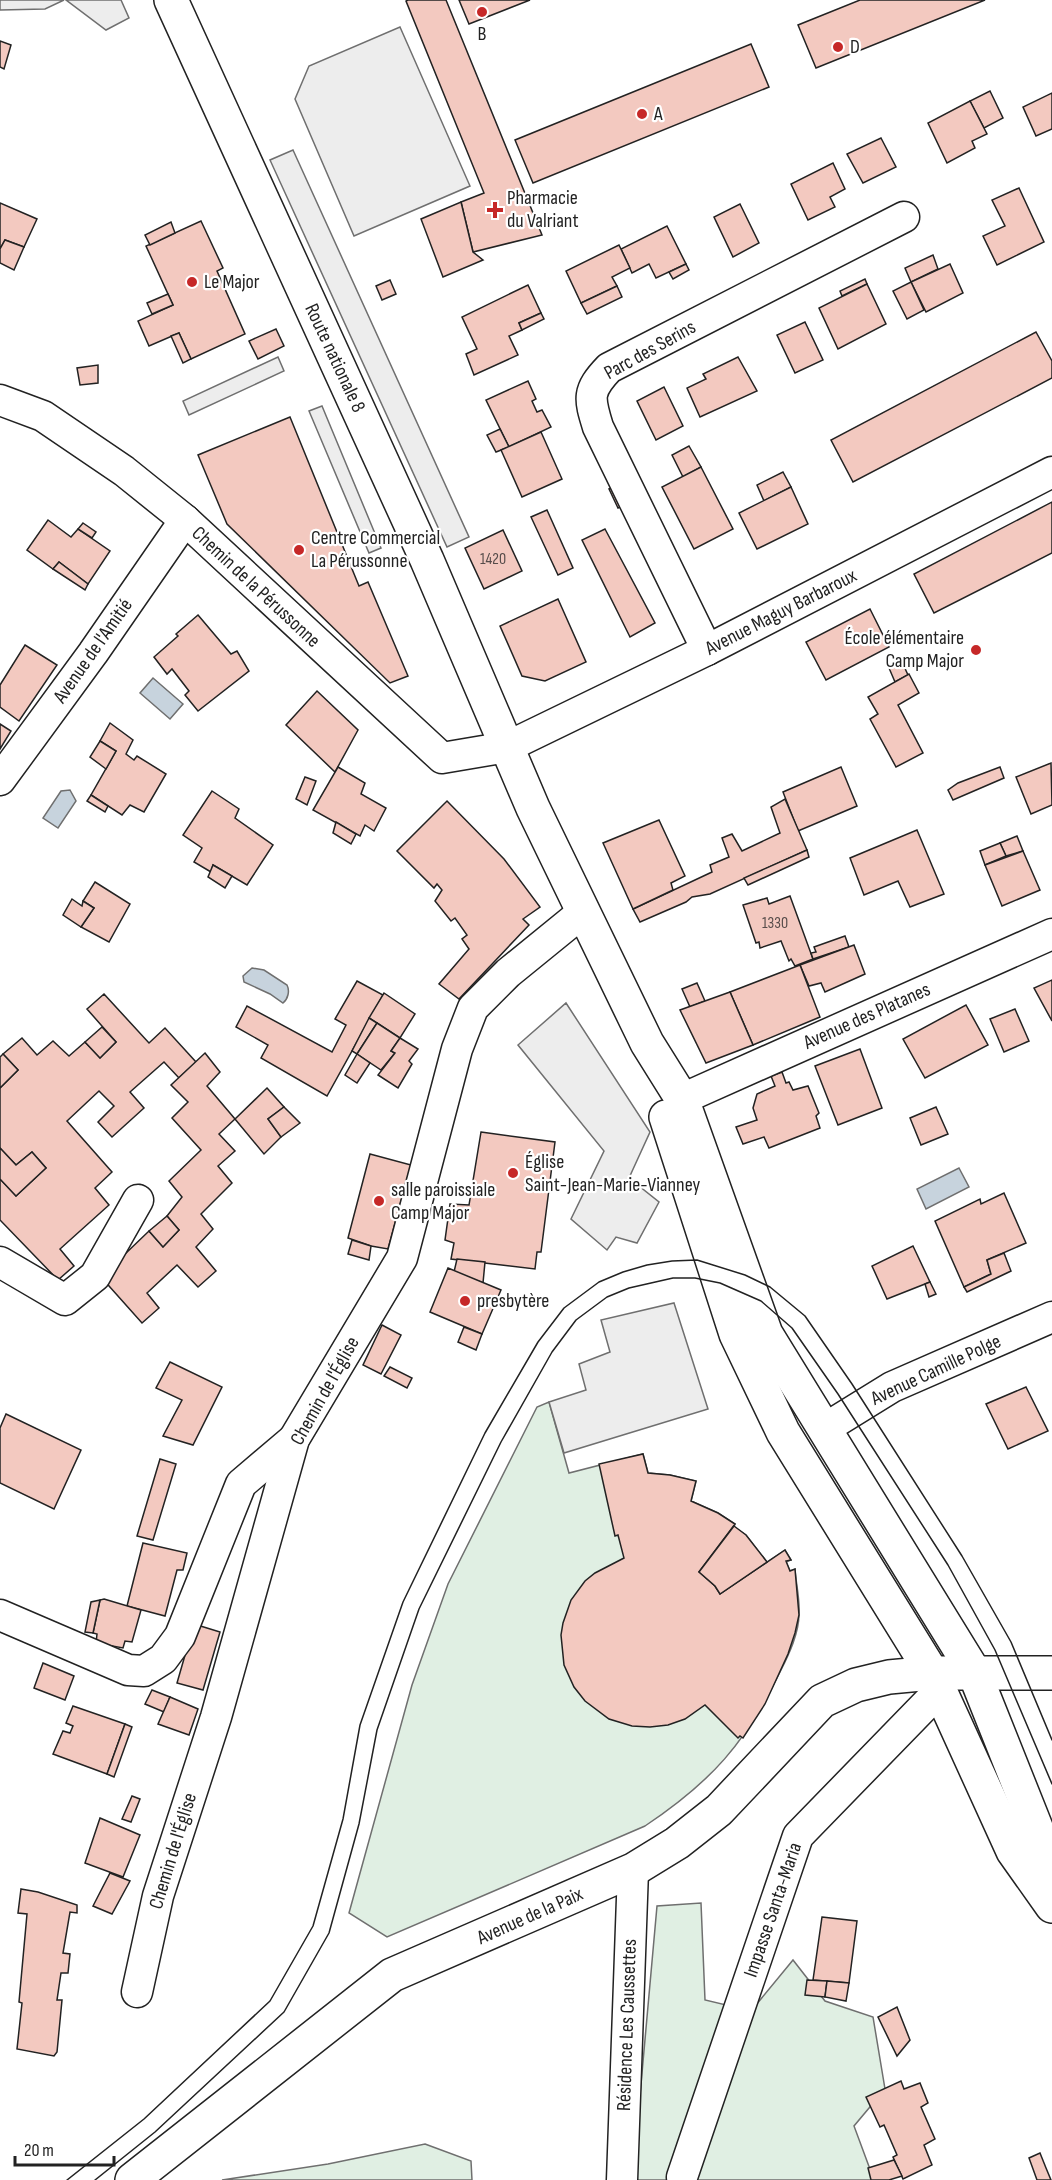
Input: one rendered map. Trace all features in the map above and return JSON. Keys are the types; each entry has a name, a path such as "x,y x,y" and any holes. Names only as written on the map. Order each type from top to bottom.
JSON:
{"main road":[{"name":"Route nationale 8","path":"171,0 427,560 533,808 646,1043"},
{"path":"646,1043 682,1099 766,1334 974,1672 1040,1835 1052,1881"},
{"path":"646,1043 667,1121 736,1334 783,1432 936,1681 1013,1851 1052,1906"},
{"name":"Avenue de la Paix","path":"132,2180 392,1975 633,1870 677,1843 719,1810 822,1701 856,1685 889,1677 936,1681 974,1672 1052,1672"}],"street":[{"name":"Parc des Serins","path":"706,650 598,427 590,401 596,381 609,368 904,217"},
{"name":"Chemin de la Pérussonne","path":"0,400 43,416 124,471 185,520 442,758 501,732"},
{"name":"Avenue Maguy Barbaroux","path":"501,732 706,650 1052,471"},
{"name":"Avenue de l'Amitié","path":"0,780 93,653 185,520"},
{"name":"Chemin de l'Église","path":"137,1992 158,1896 216,1717 294,1438 402,1258 457,1049 473,1008 508,973 583,912"},
{"name":"Avenue des Platanes","path":"682,1099 1052,933"},
{"path":"0,1262 65,1300 95,1276 138,1200"},
{"name":"Avenue Camille Polge","path":"824,1429 892,1386 1052,1317"},
{"path":"0,1615 128,1670 144,1671 163,1659 180,1636 241,1484 294,1438"},
{"name":"Impasse Santa-Maria","path":"682,2177 798,1836 936,1681"},
{"name":"Résidence Les Caussettes","path":"622,2180 633,1870"}],"green space":[{"path":"549,1402 569,1473 643,1454 648,1473 696,1481 691,1501 718,1513 735,1524 734,1527 746,1535 767,1562 785,1550 791,1560 786,1562 790,1571 795,1569 799,1621 795,1636 768,1696 740,1740 708,1777 668,1810 645,1826 387,1937 349,1913 412,1685 448,1584 537,1407"},
{"path":"701,1903 705,2000 751,2011 793,1960 825,2001 873,2017 885,2089 854,2126 874,2180 623,2180 633,2173 657,1906"},
{"path":"425,2144 471,2161 472,2180 222,2180 328,2164"}],"shaded area":[{"path":"0,0 64,0 45,9 0,10"},
{"path":"66,0 121,0 129,18 106,30"},
{"path":"400,27 470,186 354,236 295,99 309,66"},
{"path":"293,150 469,537 447,547 270,160"},
{"path":"278,357 284,371 189,415 183,401"},
{"path":"322,406 381,548 369,553 309,411"},
{"path":"153,678 183,704 170,719 140,693"},
{"path":"70,790 76,801 58,828 43,818 61,791"},
{"path":"252,968 264,970 287,985 288,995 283,1003 244,982 243,976"},
{"path":"566,1003 650,1132 629,1178 659,1202 637,1243 616,1237 607,1250 571,1219 604,1151 518,1045"},
{"path":"959,1168 969,1187 926,1209 917,1189"},
{"path":"674,1303 708,1409 564,1453 549,1402 586,1390 579,1364 610,1352 601,1320"}],"building":[{"path":"446,0 542,235 473,252 461,202 484,193 406,1"},
{"name":"B","path":"459,0 530,0 469,24"},
{"name":"D","path":"860,0 985,0 816,68 798,25"},
{"path":"0,41 11,45 4,69 0,67"},
{"name":"A","path":"751,44 769,87 533,183 515,140"},
{"path":"990,91 1003,118 984,128 970,101"},
{"path":"1052,93 1052,129 1036,136 1023,107"},
{"path":"970,101 987,134 972,141 975,148 947,163 928,123"},
{"path":"881,138 896,167 863,183 847,154"},
{"path":"833,163 845,189 830,197 835,207 808,220 791,184"},
{"path":"1019,188 1044,242 997,265 983,236 1005,226 992,200"},
{"path":"461,202 473,252 483,260 443,277 421,219"},
{"path":"0,203 37,219 24,247 5,240 0,249"},
{"path":"740,204 759,243 733,257 714,217"},
{"name":"Le Major","path":"201,221 223,268 217,271 245,334 191,359 179,333 149,346 138,321 173,305 146,246"},
{"path":"171,222 175,233 150,245 145,235"},
{"path":"667,226 686,264 656,278 649,264 632,273 621,249"},
{"path":"5,240 24,247 14,270 0,263 0,249"},
{"path":"619,245 630,268 612,277 617,286 581,303 566,271"},
{"path":"933,255 938,269 911,282 905,268"},
{"path":"686,264 689,270 673,279 669,272"},
{"path":"950,264 963,293 926,312 911,282"},
{"path":"865,279 867,284 842,296 840,291"},
{"path":"390,280 396,294 382,300 376,286"},
{"path":"911,282 924,310 907,319 893,291"},
{"path":"867,284 886,324 838,349 819,308"},
{"path":"528,285 541,313 519,323 522,330 509,336 518,355 474,375 466,354 477,349 462,317"},
{"path":"617,286 622,297 587,314 581,303"},
{"path":"168,294 173,305 152,314 147,303"},
{"path":"541,313 544,319 522,330 519,323"},
{"path":"805,322 823,360 795,373 777,335"},
{"path":"276,329 284,346 258,359 249,341"},
{"path":"1036,332 1052,361 1052,378 853,482 831,440"},
{"path":"179,333 191,359 183,363 171,336"},
{"path":"738,357 757,391 700,417 687,388 706,379 703,374"},
{"path":"98,365 98,383 80,385 77,368"},
{"path":"528,381 536,399 532,401 537,412 542,410 551,427 509,447 486,400"},
{"path":"664,387 683,426 656,440 637,401"},
{"name":"Centre Commercial La Pérussonne","path":"290,417 359,586 368,582 408,676 390,683 227,524 198,455"},
{"path":"500,429 509,447 496,452 487,435"},
{"path":"541,432 562,479 522,497 501,450"},
{"path":"689,446 701,467 683,477 672,455"},
{"path":"701,467 733,529 694,549 662,487"},
{"path":"783,472 791,487 764,501 757,485"},
{"path":"614,487 623,506 618,508 609,489"},
{"path":"791,487 808,524 757,549 739,513"},
{"path":"1052,502 1052,553 934,613 914,574"},
{"path":"547,510 573,568 558,575 531,517"},
{"path":"48,520 71,537 78,529 110,551 88,584 59,562 53,569 27,550"},
{"path":"83,523 96,532 92,538 78,529"},
{"path":"605,529 655,623 630,637 582,540"},
{"path":"503,530 522,571 484,589 465,548"},
{"path":"59,562 88,584 85,590 53,569"},
{"path":"558,599 586,662 545,681 522,676 500,626"},
{"path":"870,609 889,647 826,680 806,642"},
{"path":"198,615 231,654 237,651 249,671 198,711 185,695 189,691 172,669 167,674 154,657"},
{"path":"25,645 57,665 19,721 0,707 0,685"},
{"path":"902,662 908,675 895,682 889,668"},
{"path":"909,674 919,693 898,705 923,753 896,767 870,719 878,714 868,697"},
{"path":"317,691 358,730 335,772 286,725"},
{"path":"110,723 133,740 126,754 134,760 137,756 166,774 144,812 130,805 122,815 91,795 116,751 100,741"},
{"path":"0,724 11,731 0,749"},
{"path":"100,741 116,751 106,769 90,757"},
{"path":"1051,763 1052,805 1031,814 1016,777"},
{"path":"338,767 365,783 361,794 386,808 374,831 365,825 360,836 313,810"},
{"path":"841,767 857,806 798,831 783,792"},
{"path":"1000,767 1004,778 953,800 948,790 958,783"},
{"path":"305,777 316,781 307,805 296,799"},
{"path":"212,791 239,809 235,818 273,845 247,885 213,865 211,872 194,862 202,848 183,835"},
{"path":"91,795 108,806 105,812 87,801"},
{"path":"785,799 807,850 710,894 692,897 686,902 640,922 633,909 712,872 710,865 729,857 722,838 732,834 742,851 780,833 771,807"},
{"path":"447,801 504,859 540,907 523,919 529,925 459,999 439,984 469,949 462,939 467,935 455,918 451,921 435,901 442,890 437,884 434,888 397,851"},
{"path":"659,820 685,876 671,883 673,890 633,909 603,843"},
{"path":"336,822 356,834 351,844 333,833"},
{"path":"917,830 944,894 910,907 898,881 864,895 850,858"},
{"path":"1017,836 1023,851 1006,856 1000,843"},
{"path":"1000,843 1006,856 985,865 980,851"},
{"path":"807,850 809,857 748,885 744,878"},
{"path":"1023,851 1040,890 1002,906 985,865"},
{"path":"213,865 232,876 225,888 208,877"},
{"path":"95,882 130,904 109,942 81,927 94,908 83,901"},
{"path":"790,896 813,959 795,966 791,959 789,961 781,941 760,948 759,942 756,943 743,905 767,898 769,904"},
{"path":"72,899 82,906 83,901 94,908 81,927 63,915"},
{"path":"845,936 849,947 813,959 811,953 816,952 814,947"},
{"path":"854,945 865,974 825,992 821,983 809,986 800,965"},
{"path":"800,965 820,1017 753,1045 730,992"},
{"path":"1052,980 1052,1021 1034,988"},
{"path":"357,981 383,995 327,1096 261,1058 268,1045 236,1027 247,1006 332,1052 346,1025 335,1019"},
{"path":"697,983 705,1001 690,1007 682,989"},
{"path":"730,992 753,1045 706,1063 680,1010"},
{"path":"384,993 415,1014 400,1038 369,1018"},
{"path":"104,994 149,1043 165,1028 196,1062 179,1078 164,1062 130,1092 144,1108 112,1137 98,1122 114,1106 99,1091 67,1121 112,1172 95,1188 109,1205 60,1249 74,1266 58,1280 0,1220 0,1179 16,1196 46,1168 32,1152 16,1165 0,1148 0,1088 18,1070 3,1054 22,1038 37,1055 53,1041 69,1056 85,1042 100,1058 116,1042 87,1009"},
{"path":"966,1005 988,1045 925,1078 903,1039"},
{"path":"1015,1009 1029,1041 1004,1052 990,1019"},
{"path":"369,1018 377,1023 357,1054 352,1051"},
{"path":"377,1023 400,1038 391,1051 395,1053 381,1070 357,1054"},
{"path":"102,1027 116,1042 100,1058 85,1042"},
{"path":"400,1038 418,1049 409,1061 412,1064 398,1088 378,1075 395,1053 391,1051"},
{"path":"860,1049 882,1108 838,1125 815,1066"},
{"path":"205,1053 220,1072 207,1086 235,1119 219,1134 235,1151 218,1166 232,1183 201,1214 213,1229 196,1247 216,1271 198,1287 177,1265 147,1293 159,1308 142,1323 101,1277 149,1231 163,1247 179,1230 167,1216 182,1197 169,1181 201,1150 172,1118 188,1102 171,1085"},
{"path":"3,1054 18,1070 0,1088 0,1057"},
{"path":"357,1054 370,1063 357,1083 345,1075"},
{"path":"782,1072 786,1083 789,1082 793,1090 808,1086 819,1113 816,1116 820,1128 769,1148 764,1137 743,1144 736,1127 757,1120 753,1108 757,1094 775,1086 771,1076"},
{"path":"267,1088 284,1107 268,1119 281,1137 264,1154 235,1119"},
{"path":"284,1107 300,1123 281,1137 268,1119"},
{"path":"936,1107 948,1134 921,1145 910,1118"},
{"name":"Église Saint-Jean-Marie-Vianney","path":"481,1132 555,1142 541,1252 537,1252 535,1269 451,1259 454,1243 445,1240 450,1204 469,1205"},
{"path":"0,1148 16,1165 32,1152 46,1168 16,1196 0,1179"},
{"name":"salle paroissiale Camp Major","path":"370,1154 411,1165 388,1249 348,1238"},
{"path":"1004,1193 1026,1243 987,1260 991,1274 964,1287 935,1221 980,1199 981,1204"},
{"path":"167,1216 179,1230 163,1247 149,1231"},
{"path":"352,1240 371,1246 369,1260 348,1254"},
{"path":"913,1246 930,1282 887,1299 872,1266"},
{"path":"1004,1253 1011,1271 967,1292 964,1287 991,1274 987,1260"},
{"name":"presbytère","path":"457,1259 485,1262 483,1283 454,1272"},
{"name":"presbytère","path":"448,1268 501,1290 482,1334 430,1312"},
{"path":"930,1282 936,1294 929,1297 925,1284"},
{"path":"382,1325 401,1335 381,1374 363,1365"},
{"path":"464,1327 482,1334 476,1350 458,1342"},
{"path":"170,1362 222,1387 193,1445 163,1436 182,1400 156,1388"},
{"path":"390,1367 412,1378 407,1388 384,1376"},
{"path":"1026,1387 1048,1431 1008,1449 986,1404"},
{"path":"6,1414 81,1450 54,1509 0,1483 0,1428"},
{"path":"643,1454 648,1473 696,1481 691,1501 718,1513 735,1524 699,1572 715,1586 720,1594 785,1550 791,1560 786,1561 790,1571 795,1569 799,1615 795,1633 765,1704 743,1738 740,1736 738,1738 705,1705 685,1719 668,1725 632,1726 609,1719 585,1701 574,1687 564,1665 561,1635 571,1600 585,1581 595,1573 624,1558 618,1535 615,1536 599,1464"},
{"path":"160,1459 176,1464 153,1540 137,1536"},
{"path":"734,1526 746,1535 767,1562 720,1594 715,1586 699,1572"},
{"path":"143,1543 187,1553 183,1570 177,1570 165,1616 127,1606"},
{"path":"104,1599 141,1610 132,1642 125,1641 123,1648 96,1643 97,1634 93,1633 100,1600"},
{"path":"100,1600 93,1633 85,1632 91,1602"},
{"path":"194,1624 220,1632 203,1690 177,1683"},
{"path":"43,1663 74,1676 65,1700 34,1688"},
{"path":"152,1690 170,1697 164,1712 145,1704"},
{"path":"170,1697 198,1709 189,1735 158,1724"},
{"path":"73,1706 125,1724 107,1774 53,1754 63,1731 70,1733 73,1726 66,1723"},
{"path":"125,1724 132,1727 114,1777 107,1774"},
{"path":"132,1796 140,1799 131,1822 122,1819"},
{"path":"100,1818 140,1835 123,1877 85,1863"},
{"path":"110,1873 130,1881 112,1914 93,1906"},
{"path":"21,1889 77,1905 77,1913 70,1912 63,1953 70,1954 68,1973 61,1973 57,2000 62,2000 57,2052 54,2056 17,2049 27,1914 18,1913"},
{"path":"822,1917 857,1921 849,1983 813,1980"},
{"path":"807,1980 827,1981 825,1997 805,1995"},
{"path":"827,1981 849,1983 846,2001 825,1997"},
{"path":"897,2007 910,2040 897,2056 878,2017"},
{"path":"901,2081 904,2089 920,2083 928,2103 921,2107 935,2139 924,2145 932,2165 903,2179 893,2157 897,2155 884,2125 880,2127 866,2097"},
{"path":"1040,2153 1051,2180 1037,2180 1029,2158"},
{"path":"894,2160 902,2176 889,2180 871,2180 868,2168"}],"tram line":[{"path":"67,2180 144,2119 270,2001 313,1926 343,1819 360,1725 403,1602 485,1433 538,1342 564,1308 599,1282 647,1265 697,1260 745,1275 770,1287 805,1316 852,1384 962,1556 1011,1642 1052,1740"},
{"path":"95,2180 155,2132 284,2012 329,1933 359,1824 377,1730 419,1609 501,1442 552,1352 576,1320 607,1297 629,1288 673,1278 695,1278 720,1283 761,1301 792,1328 838,1394 948,1565 995,1650 1052,1784"}],"place":[{"name":"B","path":"482,12"},
{"name":"D","path":"838,47"},
{"name":"A","path":"642,114"},
{"name":"Pharmacie du Valriant","path":"495,210"},
{"name":"Le Major","path":"192,282"},
{"name":"Centre Commercial La Pérussonne","path":"299,550"},
{"name":"École élémentaire Camp Major","path":"976,650"},
{"name":"Église Saint-Jean-Marie-Vianney","path":"513,1173"},
{"name":"salle paroissiale Camp Major","path":"379,1201"},
{"name":"presbytère","path":"465,1301"}]}
